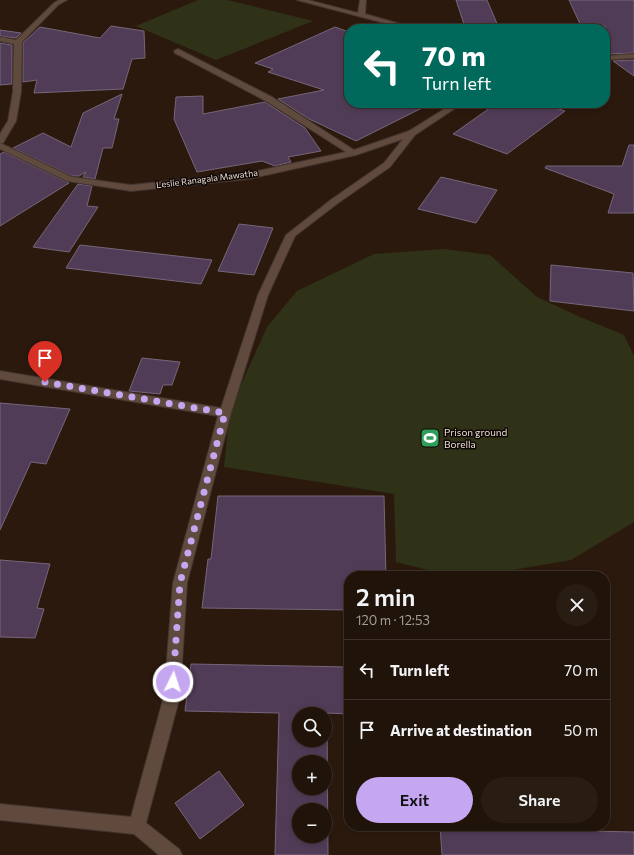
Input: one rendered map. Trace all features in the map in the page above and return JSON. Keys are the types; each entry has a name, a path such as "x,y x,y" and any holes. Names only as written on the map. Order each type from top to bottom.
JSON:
{"street":[{"path":"0,141 12,121 17,92 18,42 56,4 64,0"},
{"path":"300,0 396,24"},
{"path":"361,15 363,0"},
{"path":"0,39 18,42"},
{"path":"178,51 269,99 353,154"},
{"path":"610,56 634,56"},
{"name":"Leslie Ranagala Mawatha","path":"436,118 443,108"},
{"name":"Leslie Ranagala Mawatha","path":"0,146 70,179 131,188 248,176 353,154 412,133 451,108"},
{"path":"137,826 172,696 180,583 225,413 263,295 291,235 335,201 386,165 412,133"},
{"path":"0,375 225,413"},
{"path":"0,812 137,826 173,855"}],"green space":[{"path":"198,0 227,0 313,21 216,60 136,26"},
{"name":"Prison ground Borella","path":"444,249 490,255 537,297 624,335 634,356 634,522 571,560 507,571 432,571 396,562 394,494 224,467 230,409 267,327 297,291 374,254"}],"building":[{"path":"456,0 487,0 497,24 464,24"},
{"path":"569,0 634,0 634,53 610,54 610,24 580,24"},
{"path":"111,26 144,31 145,58 132,59 123,89 34,93 37,80 23,82 23,43 40,27 100,38"},
{"path":"335,27 344,30 344,108 422,108 356,141 309,119 278,99 324,90 268,72 273,69 255,63"},
{"path":"0,30 21,33 16,38 0,36"},
{"path":"0,43 12,45 12,84 0,85"},
{"path":"634,60 634,76 613,61"},
{"path":"122,94 114,119 119,119 112,148 103,148 95,179 83,177 86,172 79,176 72,176 13,148 43,133 71,147 83,113"},
{"path":"203,96 203,114 265,102 305,128 321,151 288,157 291,162 275,166 262,161 197,172 174,119 176,97"},
{"path":"490,108 556,108 565,111 507,154 453,134"},
{"path":"629,145 634,145 634,213 608,213 614,194 545,168 546,166 622,166"},
{"path":"4,152 69,183 0,226 0,154"},
{"path":"441,177 497,190 476,223 418,209"},
{"path":"78,184 92,186 87,206 98,207 69,252 33,247"},
{"path":"239,224 273,228 254,275 218,271"},
{"path":"80,245 212,260 201,284 66,268"},
{"path":"551,265 633,273 634,311 550,301"},
{"path":"142,358 180,362 172,385 163,385 160,394 129,391"},
{"path":"0,403 70,409 46,464 31,462 0,530"},
{"path":"218,496 384,496 386,571 344,571 344,610 202,608 208,559 211,559"},
{"path":"0,560 50,564 37,608 44,609 35,638 0,637"},
{"path":"191,664 344,667 344,714 332,713 332,707 292,707 292,747 327,747 327,755 292,755 292,795 328,795 328,803 292,803 292,843 328,843 328,855 275,855 279,713 185,711"},
{"path":"219,771 244,805 200,839 175,803"},
{"path":"440,831 634,832 634,855 442,855"}],"place":[{"name":"Prison ground Borella","path":"430,438"}],"route":[{"path":"45,382 225,413 180,583 173,682"}]}
